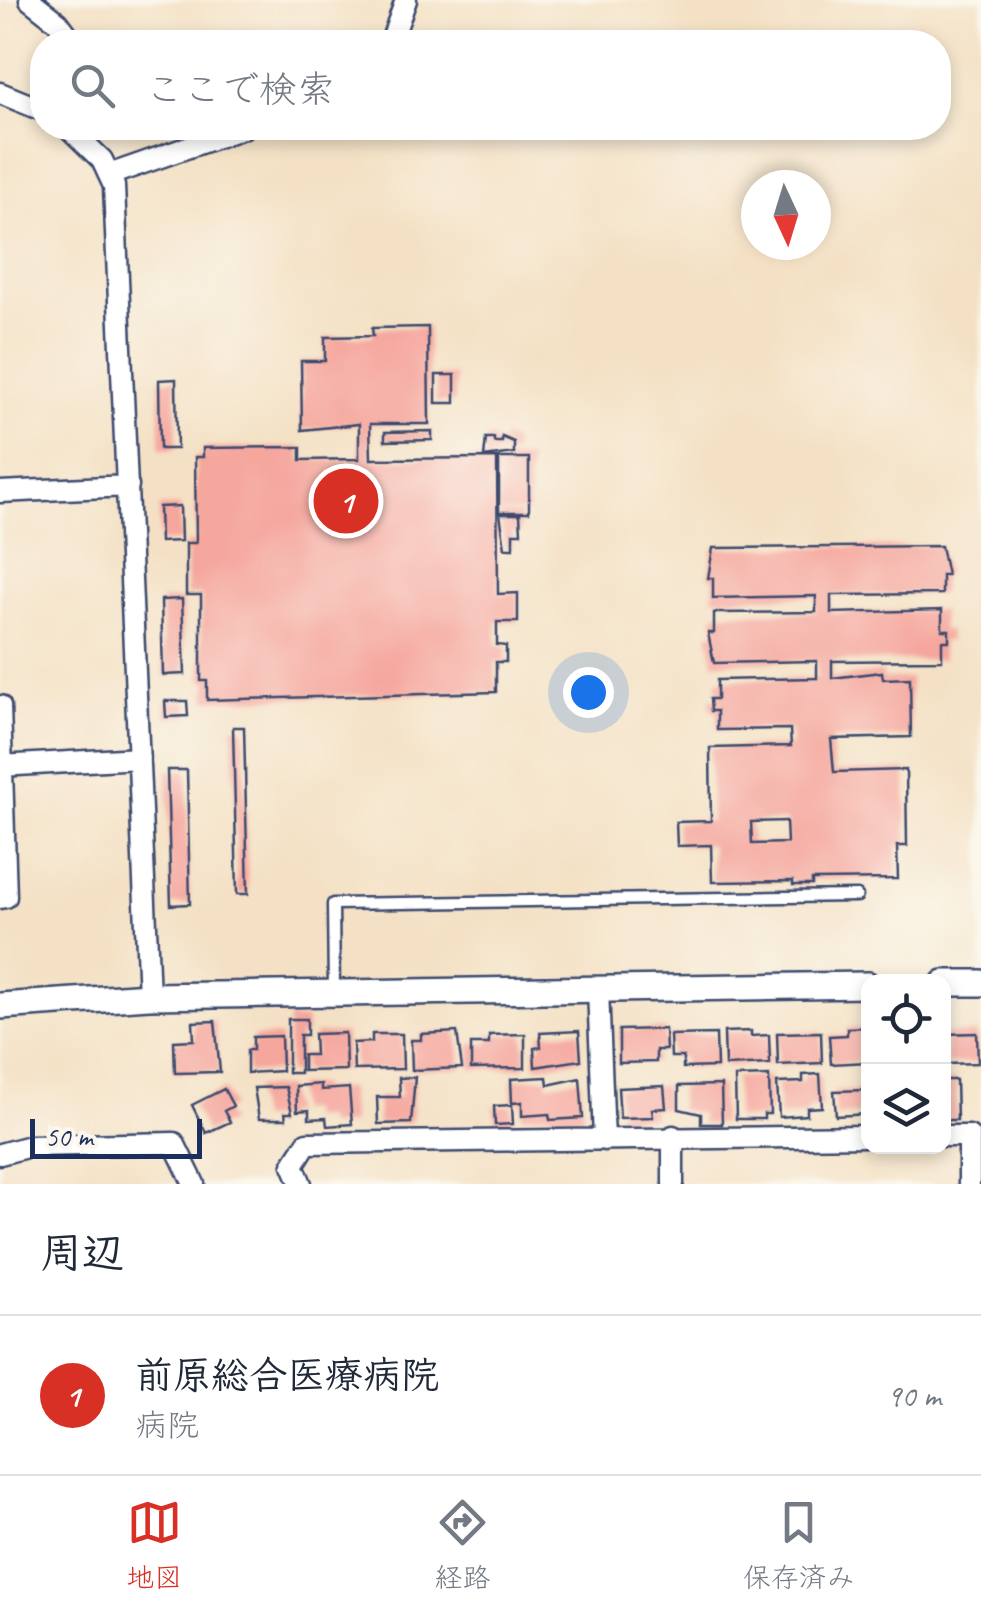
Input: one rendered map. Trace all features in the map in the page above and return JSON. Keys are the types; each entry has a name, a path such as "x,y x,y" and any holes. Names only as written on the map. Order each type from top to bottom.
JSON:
{"street":[{"path":"30,0 64,30"},
{"path":"395,30 406,0"},
{"path":"0,94 30,105"},
{"path":"86,140 102,160 114,186 149,996"},
{"path":"109,176 210,140"},
{"path":"0,492 128,486"},
{"path":"0,706 6,897 0,898"},
{"path":"2,766 139,758"},
{"path":"951,984 981,983"},
{"path":"0,1006 149,996 861,985"},
{"path":"598,989 604,1140"},
{"path":"673,1136 673,1184"},
{"path":"301,1184 293,1165 306,1144 861,1136"},
{"path":"951,1136 969,1136 969,1184"},
{"path":"0,1154 30,1146 174,1143 194,1184"}],"lane":[{"path":"334,993 333,904 857,896"}],"building":[{"path":"428,327 429,424 370,424 371,459 497,458 498,594 518,593 518,622 497,622 497,645 506,646 506,662 496,662 496,692 207,700 207,681 201,681 201,595 186,595 186,543 196,543 195,457 203,457 203,448 301,447 301,460 359,459 359,424 302,430 301,361 325,361 325,337 373,336 372,328"},
{"path":"436,375 455,375 455,403 436,403"},
{"path":"176,379 177,449 160,449 159,380"},
{"path":"432,431 432,440 385,441 385,432"},
{"path":"502,437 514,442 514,453 484,457 486,438 502,442"},
{"path":"499,458 529,458 529,512 499,512"},
{"path":"180,506 181,541 160,542 159,507"},
{"path":"500,514 520,514 521,533 513,533 513,548 505,548"},
{"path":"941,546 947,575 942,575 942,594 831,595 831,613 942,610 942,630 949,630 949,641 942,641 942,660 832,661 832,678 882,672 883,679 910,678 911,737 831,739 834,772 906,770 907,846 897,846 898,879 812,880 812,885 793,885 793,881 712,882 711,845 677,846 676,822 711,821 710,748 791,746 790,729 717,730 717,711 711,711 710,699 717,699 717,680 817,678 817,661 714,663 708,633 714,633 714,613 816,612 816,596 713,598 713,578 708,578 713,548","holes":["786,821 787,843 752,844 751,822"]},
{"path":"182,599 185,674 163,675 161,600"},
{"path":"165,701 187,701 188,716 166,717"},
{"path":"233,727 244,727 248,894 237,894"},
{"path":"167,770 187,770 190,904 171,905"},
{"path":"288,1019 307,1019 307,1035 300,1035 300,1073 288,1073"},
{"path":"215,1021 220,1072 175,1073 174,1041 194,1040 193,1022"},
{"path":"861,1027 861,1062 831,1064 829,1036 847,1035 847,1028"},
{"path":"665,1029 666,1050 656,1050 656,1062 619,1063 619,1030"},
{"path":"579,1031 581,1060 535,1067 534,1048 541,1047 540,1033"},
{"path":"751,1031 751,1036 769,1035 770,1064 725,1066 724,1032"},
{"path":"457,1032 462,1068 412,1070 411,1040 421,1040 421,1034"},
{"path":"821,1032 822,1063 778,1065 777,1033"},
{"path":"345,1033 346,1070 303,1071 303,1055 315,1055 314,1034"},
{"path":"977,1033 978,1063 951,1064 951,1034"},
{"path":"372,1034 402,1034 403,1069 354,1070 353,1043 372,1042"},
{"path":"525,1034 525,1068 471,1069 471,1044 489,1044 489,1035"},
{"path":"716,1034 717,1067 683,1068 683,1057 671,1057 670,1035"},
{"path":"281,1036 282,1071 247,1073 247,1050 253,1050 253,1037"},
{"path":"820,1074 822,1107 807,1108 807,1115 779,1117 777,1083 803,1082 803,1075"},
{"path":"769,1076 770,1114 764,1114 764,1119 736,1119 735,1077"},
{"path":"415,1077 411,1123 378,1124 377,1097 400,1097 399,1078"},
{"path":"547,1077 548,1085 580,1078 583,1118 550,1120 549,1114 522,1116 522,1102 512,1103 511,1079"},
{"path":"951,1080 956,1080 957,1120 951,1120"},
{"path":"321,1084 321,1090 349,1088 352,1124 327,1126 326,1118 309,1119 309,1110 297,1111 296,1086"},
{"path":"721,1085 722,1124 701,1124 701,1114 679,1109 679,1086"},
{"path":"664,1086 666,1108 652,1109 653,1117 620,1118 618,1088"},
{"path":"286,1087 292,1113 285,1113 286,1119 259,1119 254,1088"},
{"path":"224,1089 233,1106 224,1111 230,1122 206,1133 192,1105"},
{"path":"861,1090 861,1114 836,1116 834,1091"},
{"path":"512,1105 513,1124 495,1125 494,1106"}],"place":[{"name":"前原総合医療病院","path":"346,501"}]}
